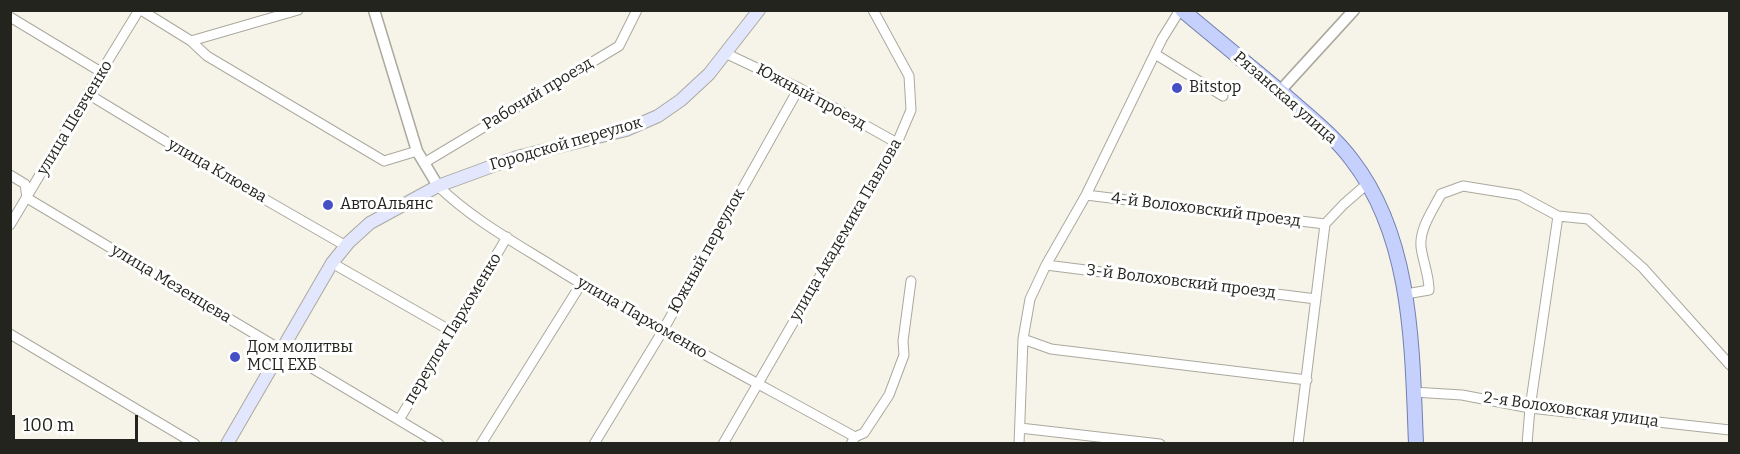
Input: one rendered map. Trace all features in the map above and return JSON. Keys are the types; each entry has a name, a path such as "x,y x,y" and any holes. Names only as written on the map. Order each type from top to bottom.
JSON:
{"main road":[{"name":"Городской переулок","path":"227,444 332,263 370,223 438,186 509,159 626,130 651,119 681,100 709,74 759,10"},
{"name":"Рязанская улица","path":"1181,10 1280,91 1340,144 1367,184 1389,229 1406,294 1416,444"}],"street":[{"path":"140,10 191,41 207,56 384,161 417,151"},
{"name":"улица Шевченко","path":"10,225 140,10"},
{"path":"191,41 298,10"},
{"path":"374,10 417,151 438,186"},
{"name":"Рабочий проезд","path":"424,163 619,46 637,10"},
{"name":"улица Академика Павлова","path":"723,444 897,143 911,110 909,76 873,10"},
{"name":"4-й Волоховский проезд","path":"1019,444 1023,339 1030,299 1046,265 1086,195 1162,39 1181,10"},
{"path":"1280,91 1354,10"},
{"path":"10,17 101,72"},
{"name":"Южный проезд","path":"725,53 799,88 897,143"},
{"path":"1155,54 1223,96"},
{"name":"Южный переулок","path":"594,444 662,332 799,88"},
{"name":"улица Клюева","path":"88,94 346,246"},
{"path":"10,176 25,184 27,198"},
{"path":"1298,444 1325,224 1367,184"},
{"name":"улица Пархоменко","path":"438,186 456,204 581,284 662,332 759,383 853,440"},
{"path":"1406,294 1429,290 1421,245 1424,227 1442,194 1463,186 1519,195 1558,216 1588,219 1643,268 1730,365"},
{"name":"4-й Волоховский проезд","path":"1086,195 1325,224"},
{"name":"улица Мезенцева","path":"27,198 439,444"},
{"path":"1527,444 1530,408 1558,216"},
{"name":"переулок Пархоменко","path":"399,420 507,237"},
{"path":"332,263 451,331"},
{"name":"3-й Волоховский проезд","path":"1046,265 1316,299"},
{"path":"853,440 864,433 889,395 904,355 903,341 911,281"},
{"path":"481,444 581,284"},
{"path":"10,334 195,444"},
{"path":"1023,339 1051,349 1307,380"},
{"name":"2-я Волоховская улица","path":"1413,392 1462,395 1530,408 1730,430"},
{"path":"1020,428 1160,444"}],"place":[{"name":"Bitstop","path":"1177,88"},
{"name":"АвтоАльянс","path":"328,205"},
{"name":"Дом молитвы МСЦ ЕХБ","path":"235,357"}]}
